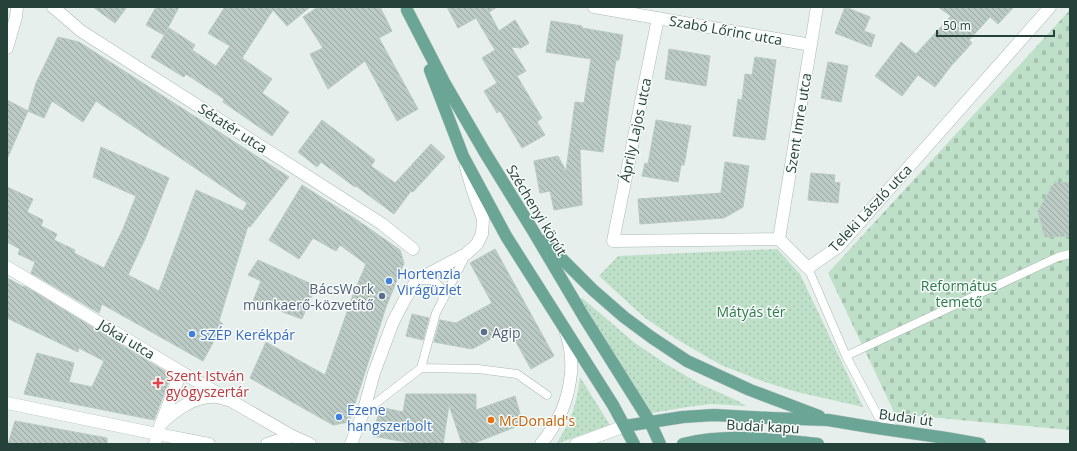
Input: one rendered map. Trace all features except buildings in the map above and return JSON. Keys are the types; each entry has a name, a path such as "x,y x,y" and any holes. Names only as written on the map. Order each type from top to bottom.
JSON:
{"main road":[{"name":"Széchenyi körút","path":"406,9 463,156 506,236 625,426"},
{"name":"Széchenyi körút","path":"406,9 444,82 484,151 584,317 650,422"},
{"path":"532,229 593,290 624,317 681,357 750,390 828,420"},
{"path":"634,444 625,426 683,417 714,415 828,420"},
{"name":"Budai út","path":"828,420 980,444"},
{"path":"650,422 660,444"},
{"name":"Budai kapu","path":"683,444 712,439 745,437 818,444"}],"street":[{"path":"7,48 16,17 17,7"},
{"name":"Sétatér utca","path":"53,7 81,31 382,224 413,249"},
{"name":"Szabó Lőrinc utca","path":"594,7 811,45"},
{"name":"Szent Imre utca","path":"779,239 817,7"},
{"name":"Teleki László utca","path":"808,268 838,247 1050,7"},
{"name":"Áprily Lajos utca","path":"658,18 613,241 779,239"},
{"path":"351,444 363,413 374,373 394,322 405,299 417,280 466,254 477,244 482,234 483,219 463,156"},
{"path":"779,239 808,268"},
{"name":"Jókai utca","path":"7,267 181,372 292,436 310,444"},
{"path":"541,444 559,417 566,401 569,386 572,354 562,325"},
{"path":"158,434 181,372"},
{"path":"158,434 171,414 182,406 205,398 217,397 232,401"},
{"path":"7,404 209,444"},
{"path":"576,444 625,426"},
{"path":"267,444 292,436"}],"lane":[{"path":"363,413 421,368 436,313 466,254"},
{"path":"846,356 1058,256 1070,254"},
{"path":"808,268 846,356 878,416 899,432"},
{"path":"417,280 433,280 441,288 443,300"},
{"path":"421,368 478,369 516,374 547,394"}],"green space":[{"name":"Református temető","path":"1070,10 1070,430 895,414 828,273"},
{"name":"Mátyás tér","path":"777,249 800,274 863,407 797,392 762,381 721,365 678,340 645,318 599,276 618,256"},
{"path":"582,298 635,343 666,364 698,383 746,406 711,404 652,413 579,299"},
{"path":"580,377 610,425 556,444 566,428 572,412"}],"place":[{"name":"Hortenzia Virágüzlet","path":"389,281"},
{"name":"BácsWork munkaerő-közvetítő","path":"382,296"},
{"name":"Agip","path":"484,332"},
{"name":"SZÉP Kerékpár","path":"192,334"},
{"name":"Szent István gyógyszertár","path":"158,383"},
{"name":"Ezene hangszerbolt","path":"339,417"},
{"name":"McDonald's","path":"491,420"}]}
